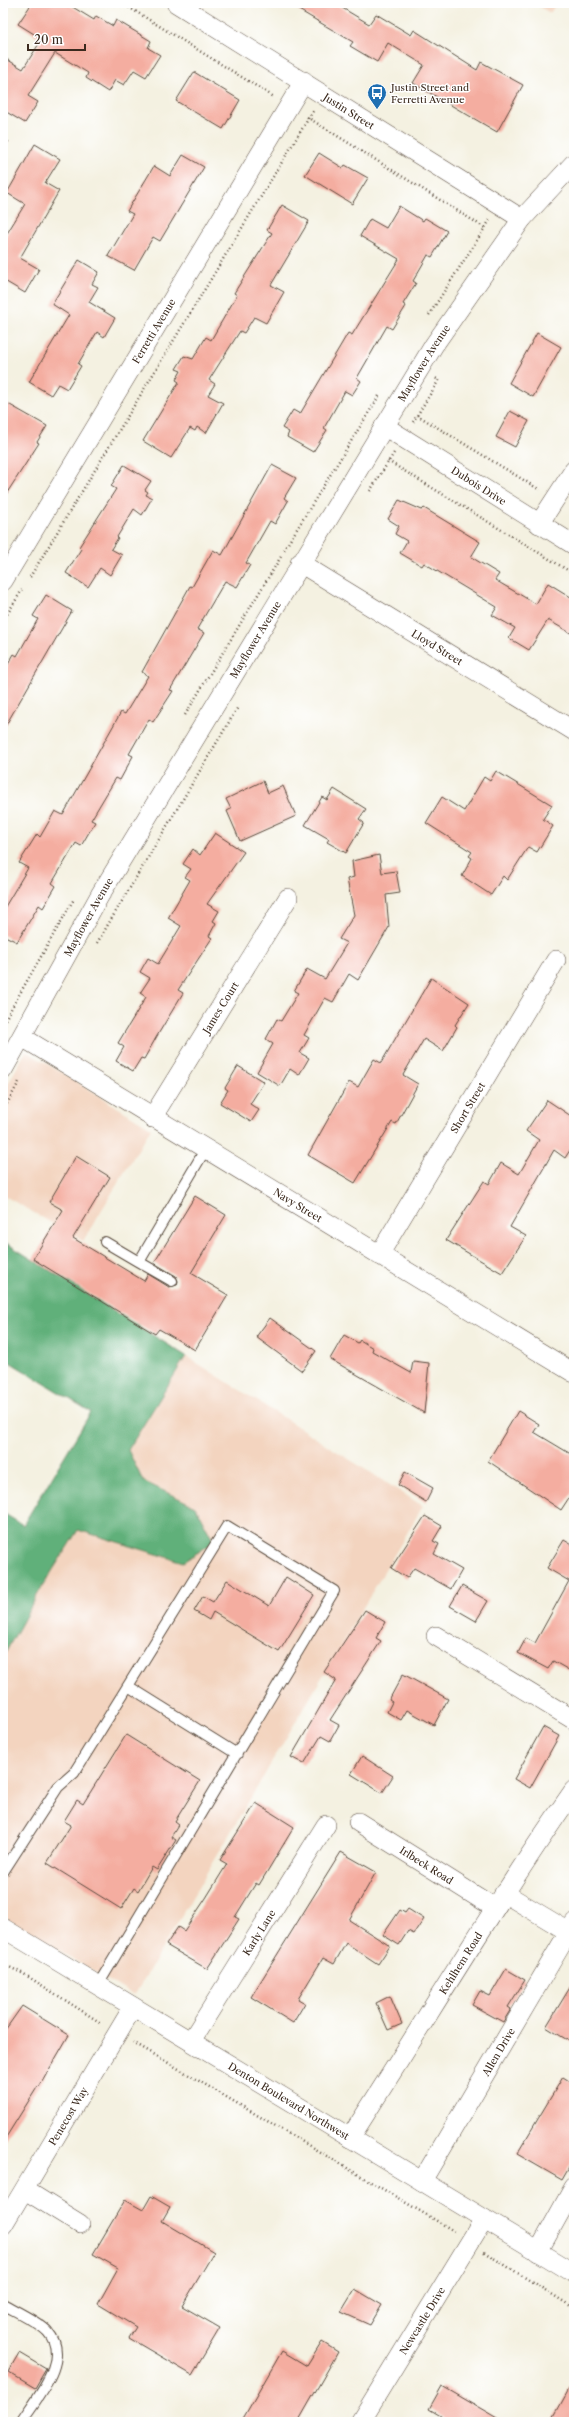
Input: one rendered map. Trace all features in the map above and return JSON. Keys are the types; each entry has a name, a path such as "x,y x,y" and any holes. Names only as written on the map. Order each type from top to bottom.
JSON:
{"street":[{"name":"Justin Street","path":"176,3 304,81 522,219"},
{"name":"Ferretti Avenue","path":"3,581 304,81"},
{"name":"Mayflower Avenue","path":"3,1070 100,895 300,563 420,368 522,219 574,163"},
{"name":"Dubois Drive","path":"384,426 574,545"},
{"path":"539,524 574,470"},
{"name":"Lloyd Street","path":"300,563 574,731"},
{"name":"James Court","path":"152,1118 288,898"},
{"name":"Short Street","path":"379,1255 556,960"},
{"name":"Navy Street","path":"22,1037 152,1118 574,1373"},
{"path":"436,1636 574,1720"},
{"name":"Kehlhem Road","path":"350,2138 499,1900 574,1790"},
{"name":"Irlbeck Road","path":"358,1822 499,1900 572,1930"},
{"name":"Karly Lane","path":"191,2041 326,1825"},
{"name":"Allen Drive","path":"422,2182 572,1930"},
{"name":"Denton Boulevard Northwest","path":"4,1931 98,1985 574,2273"},
{"name":"Penecost Way","path":"3,2225 133,2007"},
{"path":"538,2252 574,2187"},
{"path":"25,2190 80,2224"},
{"name":"Newcastle Drive","path":"360,2422 484,2218"}],"lane":[{"path":"139,1262 205,1150"},
{"path":"105,1242 172,1281"},
{"path":"3,1872 58,1787 74,1773 227,1526 334,1591 98,1985"},
{"path":"128,1686 237,1754"},
{"path":"3,2304 47,2331 56,2344 57,2360 51,2373 21,2422"}],"path":[{"path":"28,580 324,94"},
{"path":"3,137 9,140 3,150"},
{"path":"427,319 500,205"},
{"path":"368,494 439,380 420,368"},
{"path":"180,722 382,390"},
{"path":"417,415 555,499"},
{"path":"388,461 574,574"},
{"path":"3,621 24,587"},
{"path":"96,945 242,701"},
{"path":"3,1023 76,896"},
{"path":"3,1111 21,1078"},
{"path":"3,1964 24,1974 118,2033 470,2241 494,2260 574,2308"}],"shaded area":[{"path":"534,3 557,3 550,13"},
{"path":"26,1051 151,1128 83,1241 3,1195 3,1093"},
{"path":"186,1356 423,1506 134,1996 3,1917 3,1657 39,1592 78,1530 129,1545 195,1506 143,1481 128,1450"}],"green space":[{"path":"3,1241 186,1356 128,1450 143,1481 195,1506 214,1542 183,1562 78,1530 39,1592 3,1657 3,1513 23,1525 91,1412 3,1358"}],"building":[{"path":"32,3 66,3 94,20 96,16 113,26 116,20 151,41 148,48 160,55 146,77 134,70 124,85 115,80 108,92 86,78 88,73 55,53 28,96 38,102 25,123 3,110 3,57 23,69 42,39 18,24"},
{"path":"287,3 334,3 369,24 376,14 411,35 414,30 477,70 481,62 523,85 497,132 413,83 424,65 388,43 377,62 350,46 353,42"},
{"path":"194,72 240,100 223,129 176,101"},
{"path":"35,144 60,159 45,183 59,191 20,258 39,269 25,293 3,280 3,240 25,204 7,193"},
{"path":"319,153 343,168 345,165 368,178 352,204 305,175"},
{"path":"183,155 204,167 160,241 153,237 134,270 108,256 133,214 127,211 154,166 170,176"},
{"path":"282,205 309,221 271,285 284,292 266,323 254,317 244,333 240,331 209,380 215,384 208,395 223,403 206,433 197,427 195,431 190,428 171,458 143,441 179,382 176,380 181,371 176,369 184,356 193,359 206,337 211,340 237,295 234,293 272,233 267,230"},
{"path":"399,206 423,221 425,218 447,231 432,257 428,255 413,281 416,283 403,304 406,306 392,329 387,326 357,378 361,381 352,395 345,391 324,428 327,430 313,452 287,437 289,432 282,428 293,410 300,414 348,333 352,335 399,259 360,236 370,219 386,228"},
{"path":"79,260 99,272 92,284 98,287 89,302 115,318 104,337 97,332 78,364 81,366 67,389 58,384 51,395 29,382 69,315 52,304"},
{"path":"537,333 561,347 533,397 509,383"},
{"path":"3,401 47,426 37,442 39,443 3,499"},
{"path":"510,411 529,421 515,447 496,437"},
{"path":"124,465 151,481 145,490 148,492 146,495 152,498 142,515 134,509 117,537 118,538 111,549 122,555 110,575 100,568 88,587 66,573 81,549 79,547 116,489 111,486"},
{"path":"272,465 296,478 284,498 288,501 275,524 270,521 246,563 250,565 237,587 225,581 197,629 204,633 170,690 173,691 153,722 149,719 129,754 133,756 120,780 116,778 91,820 95,822 81,846 76,843 52,883 56,886 43,908 39,905 17,942 3,935 3,910 28,868 19,863 37,834 40,837 55,811 63,815 121,712 125,714 148,676 142,672 190,586 192,587 213,550 222,555"},
{"path":"399,500 422,510 424,508 480,542 471,557 499,574 495,580 536,604 548,583 574,599 574,635 548,620 529,650 509,638 515,628 492,615 497,607 424,563 422,566 400,553 407,541 395,534 399,526 388,519"},
{"path":"46,595 72,611 3,730 3,673 14,654 17,656 38,619 33,616"},
{"path":"496,771 552,805 543,819 553,826 537,852 528,847 507,880 503,876 491,895 462,876 472,858 469,856 472,852 426,823 442,797 464,811 484,777 490,781"},
{"path":"263,781 268,793 283,786 296,816 240,841 227,811 231,809 226,799"},
{"path":"334,789 366,809 359,819 364,823 346,853 327,842 329,839 305,825 322,797 327,800"},
{"path":"215,833 244,852 207,904 219,911 213,921 216,923 209,936 212,938 178,990 183,993 144,1059 141,1058 133,1071 116,1061 124,1047 118,1043 146,997 140,993 150,978 140,972 148,958 158,964 181,926 168,918 190,880 185,877 191,869 183,864 193,849 200,855"},
{"path":"379,855 382,873 396,871 400,893 386,895 389,927 358,980 349,974 333,1002 325,998 304,1035 309,1038 300,1053 309,1058 299,1075 290,1069 280,1086 257,1072 273,1044 266,1039 277,1019 281,1021 298,993 294,991 307,969 325,979 347,943 339,939 354,915 347,879 354,877 352,861"},
{"path":"431,978 469,1003 455,1025 457,1027 443,1051 424,1039 403,1075 418,1084 396,1124 392,1122 355,1183 308,1155 349,1082 358,1087 374,1059 381,1063"},
{"path":"238,1066 264,1082 250,1104 259,1110 251,1122 220,1103 228,1090 225,1088"},
{"path":"547,1100 574,1118 574,1144 565,1158 554,1150 510,1227 526,1236 502,1273 446,1240 484,1181 489,1184 501,1163 519,1174 539,1140 526,1131"},
{"path":"76,1156 110,1177 73,1238 144,1281 148,1274 169,1287 177,1285 178,1281 176,1276 154,1263 195,1196 226,1215 191,1273 228,1295 195,1350 159,1329 155,1334 33,1259 63,1210 49,1202"},
{"path":"270,1318 316,1351 302,1371 256,1337"},
{"path":"344,1335 358,1343 360,1340 373,1348 372,1351 411,1373 413,1361 429,1363 424,1413 330,1359"},
{"path":"518,1411 539,1424 534,1432 574,1456 574,1490 561,1510 488,1461"},
{"path":"405,1472 433,1488 426,1502 398,1485"},
{"path":"425,1516 442,1526 433,1541 439,1544 434,1554 462,1570 451,1589 414,1568 407,1578 391,1568"},
{"path":"564,1540 574,1546 574,1673 553,1661 548,1669 518,1653 526,1638 535,1643 569,1581 547,1568"},
{"path":"286,1577 314,1595 279,1652 213,1612 209,1620 194,1611 203,1596 213,1602 227,1580 269,1606"},
{"path":"462,1586 488,1601 476,1621 450,1606"},
{"path":"365,1610 385,1622 376,1638 381,1641 330,1720 339,1725 330,1741 321,1736 304,1764 291,1757 336,1680 324,1672"},
{"path":"403,1674 448,1699 434,1725 407,1710 401,1720 387,1712 392,1702 389,1700"},
{"path":"543,1727 559,1736 530,1788 514,1779"},
{"path":"126,1735 200,1781 175,1821 179,1824 171,1837 176,1840 157,1870 152,1867 138,1891 134,1888 121,1909 47,1863 71,1825 64,1821 77,1800 83,1804"},
{"path":"362,1756 393,1776 382,1793 351,1774"},
{"path":"256,1803 294,1827 259,1885 256,1883 235,1917 239,1919 207,1969 166,1945 178,1927 184,1931 206,1898 227,1864 220,1860"},
{"path":"341,1852 376,1872 349,1920 390,1946 378,1964 346,1943 334,1964 323,1958 298,1999 305,2003 293,2023 251,1997"},
{"path":"408,1909 424,1919 414,1934 408,1931 399,1945 383,1935 400,1910 405,1913"},
{"path":"506,1969 525,1980 508,2007 511,2009 503,2022 472,2005 480,1991 490,1996"},
{"path":"574,1981 574,2044 546,2027"},
{"path":"390,1996 402,2024 388,2030 376,2003"},
{"path":"22,2006 69,2035 39,2087 38,2086 3,2142 3,2033"},
{"path":"563,2077 574,2084 574,2159 562,2180 517,2154"},
{"path":"151,2196 170,2207 162,2221 214,2252 182,2306 220,2328 192,2375 129,2338 136,2327 98,2304 118,2268 93,2254 125,2200 143,2210"},
{"path":"355,2289 382,2305 370,2325 341,2312"},
{"path":"322,2342 338,2352 298,2422 241,2422 282,2351 307,2366"},
{"path":"19,2353 46,2369 35,2388 8,2372"},
{"path":"574,2380 574,2422 551,2422"},
{"path":"442,2386 504,2422 451,2422 429,2409"}],"place":[{"name":"Justin Street and Ferretti Avenue","path":"377,110"}]}
